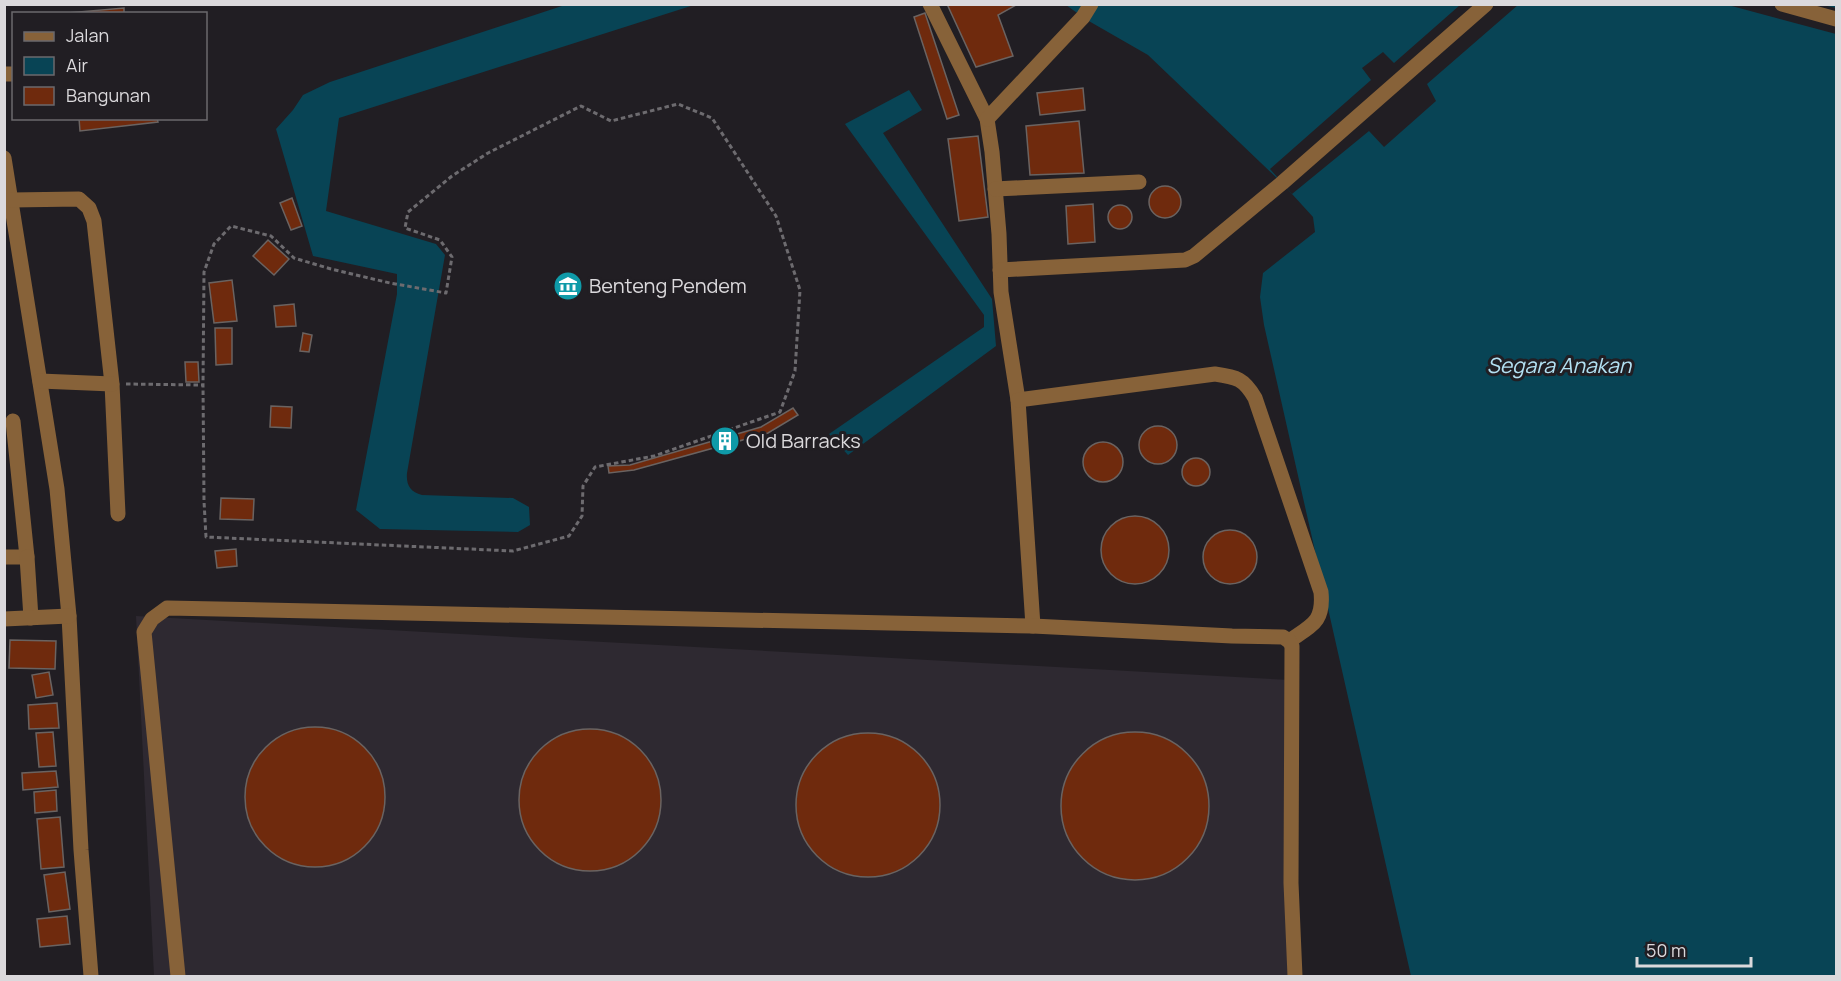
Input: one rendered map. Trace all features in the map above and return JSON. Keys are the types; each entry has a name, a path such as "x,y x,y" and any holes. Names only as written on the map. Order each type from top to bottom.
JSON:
{"street":[{"path":"930,4 987,119 995,189 1000,292 1018,400 1033,626"},
{"path":"987,119 1083,17 1091,4"},
{"path":"1000,270 1185,260 1194,256 1282,183 1486,4"},
{"path":"1782,4 1836,20"},
{"path":"4,158 57,489 69,616 81,850 91,976"},
{"path":"995,189 1139,182"},
{"path":"11,200 79,199 89,208 97,235 112,384 118,514"},
{"path":"1018,400 1215,374 1234,377 1247,384 1255,398 1321,592 1323,608 1315,623 1289,641"},
{"path":"40,381 112,384"},
{"path":"13,421 32,618"},
{"path":"4,557 27,557"},
{"path":"178,976 144,632 152,619 167,608 1033,626 1283,637 1292,646 1291,883 1295,976"},
{"path":"4,619 69,616"}],"path":[{"path":"678,104 712,118 776,216 800,290 795,371 780,412 654,456 595,467 583,486 582,516 569,536 513,551 206,537 203,385 204,272 214,244 231,226 271,236 294,258 390,283 447,293 452,257 440,240 405,228 408,212 452,176 488,153 581,106 611,121 678,104"},
{"path":"112,384 203,385"}],"shaded area":[{"path":"136,616 1289,680 1298,976 154,976"}],"water":[{"path":"568,4 694,5 339,118 326,211 436,244 445,255 407,473 408,484 414,492 422,495 513,498 529,507 530,525 518,532 380,529 356,510 397,294 397,274 313,256 276,129 303,95 330,82"},
{"name":"Segara Anakan","path":"1066,5 1836,5 1836,976 1411,976 1264,325 1260,297 1263,273 1315,232 1313,217 1282,183 1148,55 1087,20"},
{"path":"909,90 922,110 883,133 992,299 996,346 848,455 829,434 984,327 984,315 845,124"}],"pier":[{"path":"1460,5 1518,5 1427,84 1436,101 1384,147 1369,131 1292,194 1270,169 1371,80 1362,68 1383,52 1394,63"},
{"path":"1728,5 1823,5 1836,8 1836,34"}],"building":[{"path":"947,4 1018,4 998,15 1013,56 976,67"},
{"path":"124,8 124,12 79,12"},
{"path":"925,13 959,115 947,119 914,17"},
{"path":"1083,88 1085,110 1040,115 1037,93"},
{"path":"79,120 158,120 158,122 80,131"},
{"path":"1079,121 1084,173 1030,175 1026,126"},
{"path":"978,136 988,217 959,221 948,139"},
{"path":"1165,186 1176,191 1181,202 1176,213 1165,218 1154,213 1149,202 1154,191"},
{"path":"292,198 302,226 291,230 280,203"},
{"path":"1093,204 1095,242 1068,244 1066,206"},
{"path":"1115,205 1125,205 1132,212 1132,222 1125,229 1115,229 1108,222 1108,212"},
{"path":"268,240 289,259 274,275 253,256"},
{"path":"232,280 237,321 214,323 209,283"},
{"path":"294,304 296,326 276,327 274,306"},
{"path":"215,328 232,328 232,364 216,365"},
{"path":"303,333 312,335 309,352 300,351"},
{"path":"185,362 198,362 199,382 186,382"},
{"path":"271,406 292,407 291,428 270,427"},
{"name":"Old Barracks","path":"793,408 798,415 768,433 634,470 609,473 608,466 630,465 761,427"},
{"path":"1158,426 1171,432 1177,445 1171,458 1158,464 1145,458 1139,445 1145,432"},
{"path":"1103,442 1111,443 1117,448 1122,454 1122,470 1117,476 1111,481 1103,482 1095,481 1089,476 1084,470 1083,462 1084,454 1089,448 1095,443"},
{"path":"1196,458 1206,462 1210,472 1206,482 1196,486 1186,482 1182,472 1186,462"},
{"path":"221,498 254,499 253,520 220,519"},
{"path":"1135,516 1148,519 1159,526 1166,537 1169,550 1166,563 1159,574 1148,581 1135,584 1122,581 1111,574 1104,563 1101,550 1104,537 1111,526 1122,519"},
{"path":"1230,530 1240,532 1249,538 1255,547 1257,557 1255,567 1249,576 1240,582 1230,584 1220,582 1211,576 1205,567 1203,557 1205,547 1211,538 1220,532"},
{"path":"236,549 237,566 217,568 215,551"},
{"path":"10,640 56,641 55,669 9,668"},
{"path":"49,672 53,695 36,698 32,675"},
{"path":"57,703 59,728 29,729 28,705"},
{"path":"315,727 342,732 364,748 380,770 385,797 380,824 364,846 342,862 315,867 288,862 266,846 250,824 245,797 250,770 266,748 288,732"},
{"path":"590,729 617,735 640,750 655,773 661,800 655,827 640,850 617,865 590,871 563,865 540,850 525,827 519,800 525,773 540,750 563,735"},
{"path":"53,732 56,766 39,767 36,733"},
{"path":"1135,732 1163,738 1187,754 1203,778 1209,806 1203,834 1187,858 1163,874 1135,880 1107,874 1083,858 1067,834 1061,806 1067,778 1083,754 1107,738"},
{"path":"868,733 896,738 919,754 935,777 940,805 935,833 919,856 896,872 868,877 840,872 817,856 801,833 796,805 801,777 817,754 840,738"},
{"path":"56,771 58,787 23,790 22,773"},
{"path":"56,790 57,811 35,813 34,792"},
{"path":"60,817 64,867 41,869 37,819"},
{"path":"65,872 70,909 49,912 44,875"},
{"path":"67,916 70,944 40,947 37,919"}],"place":[{"name":"Benteng Pendem","path":"568,286"},
{"name":"Old Barracks","path":"725,441"}]}
